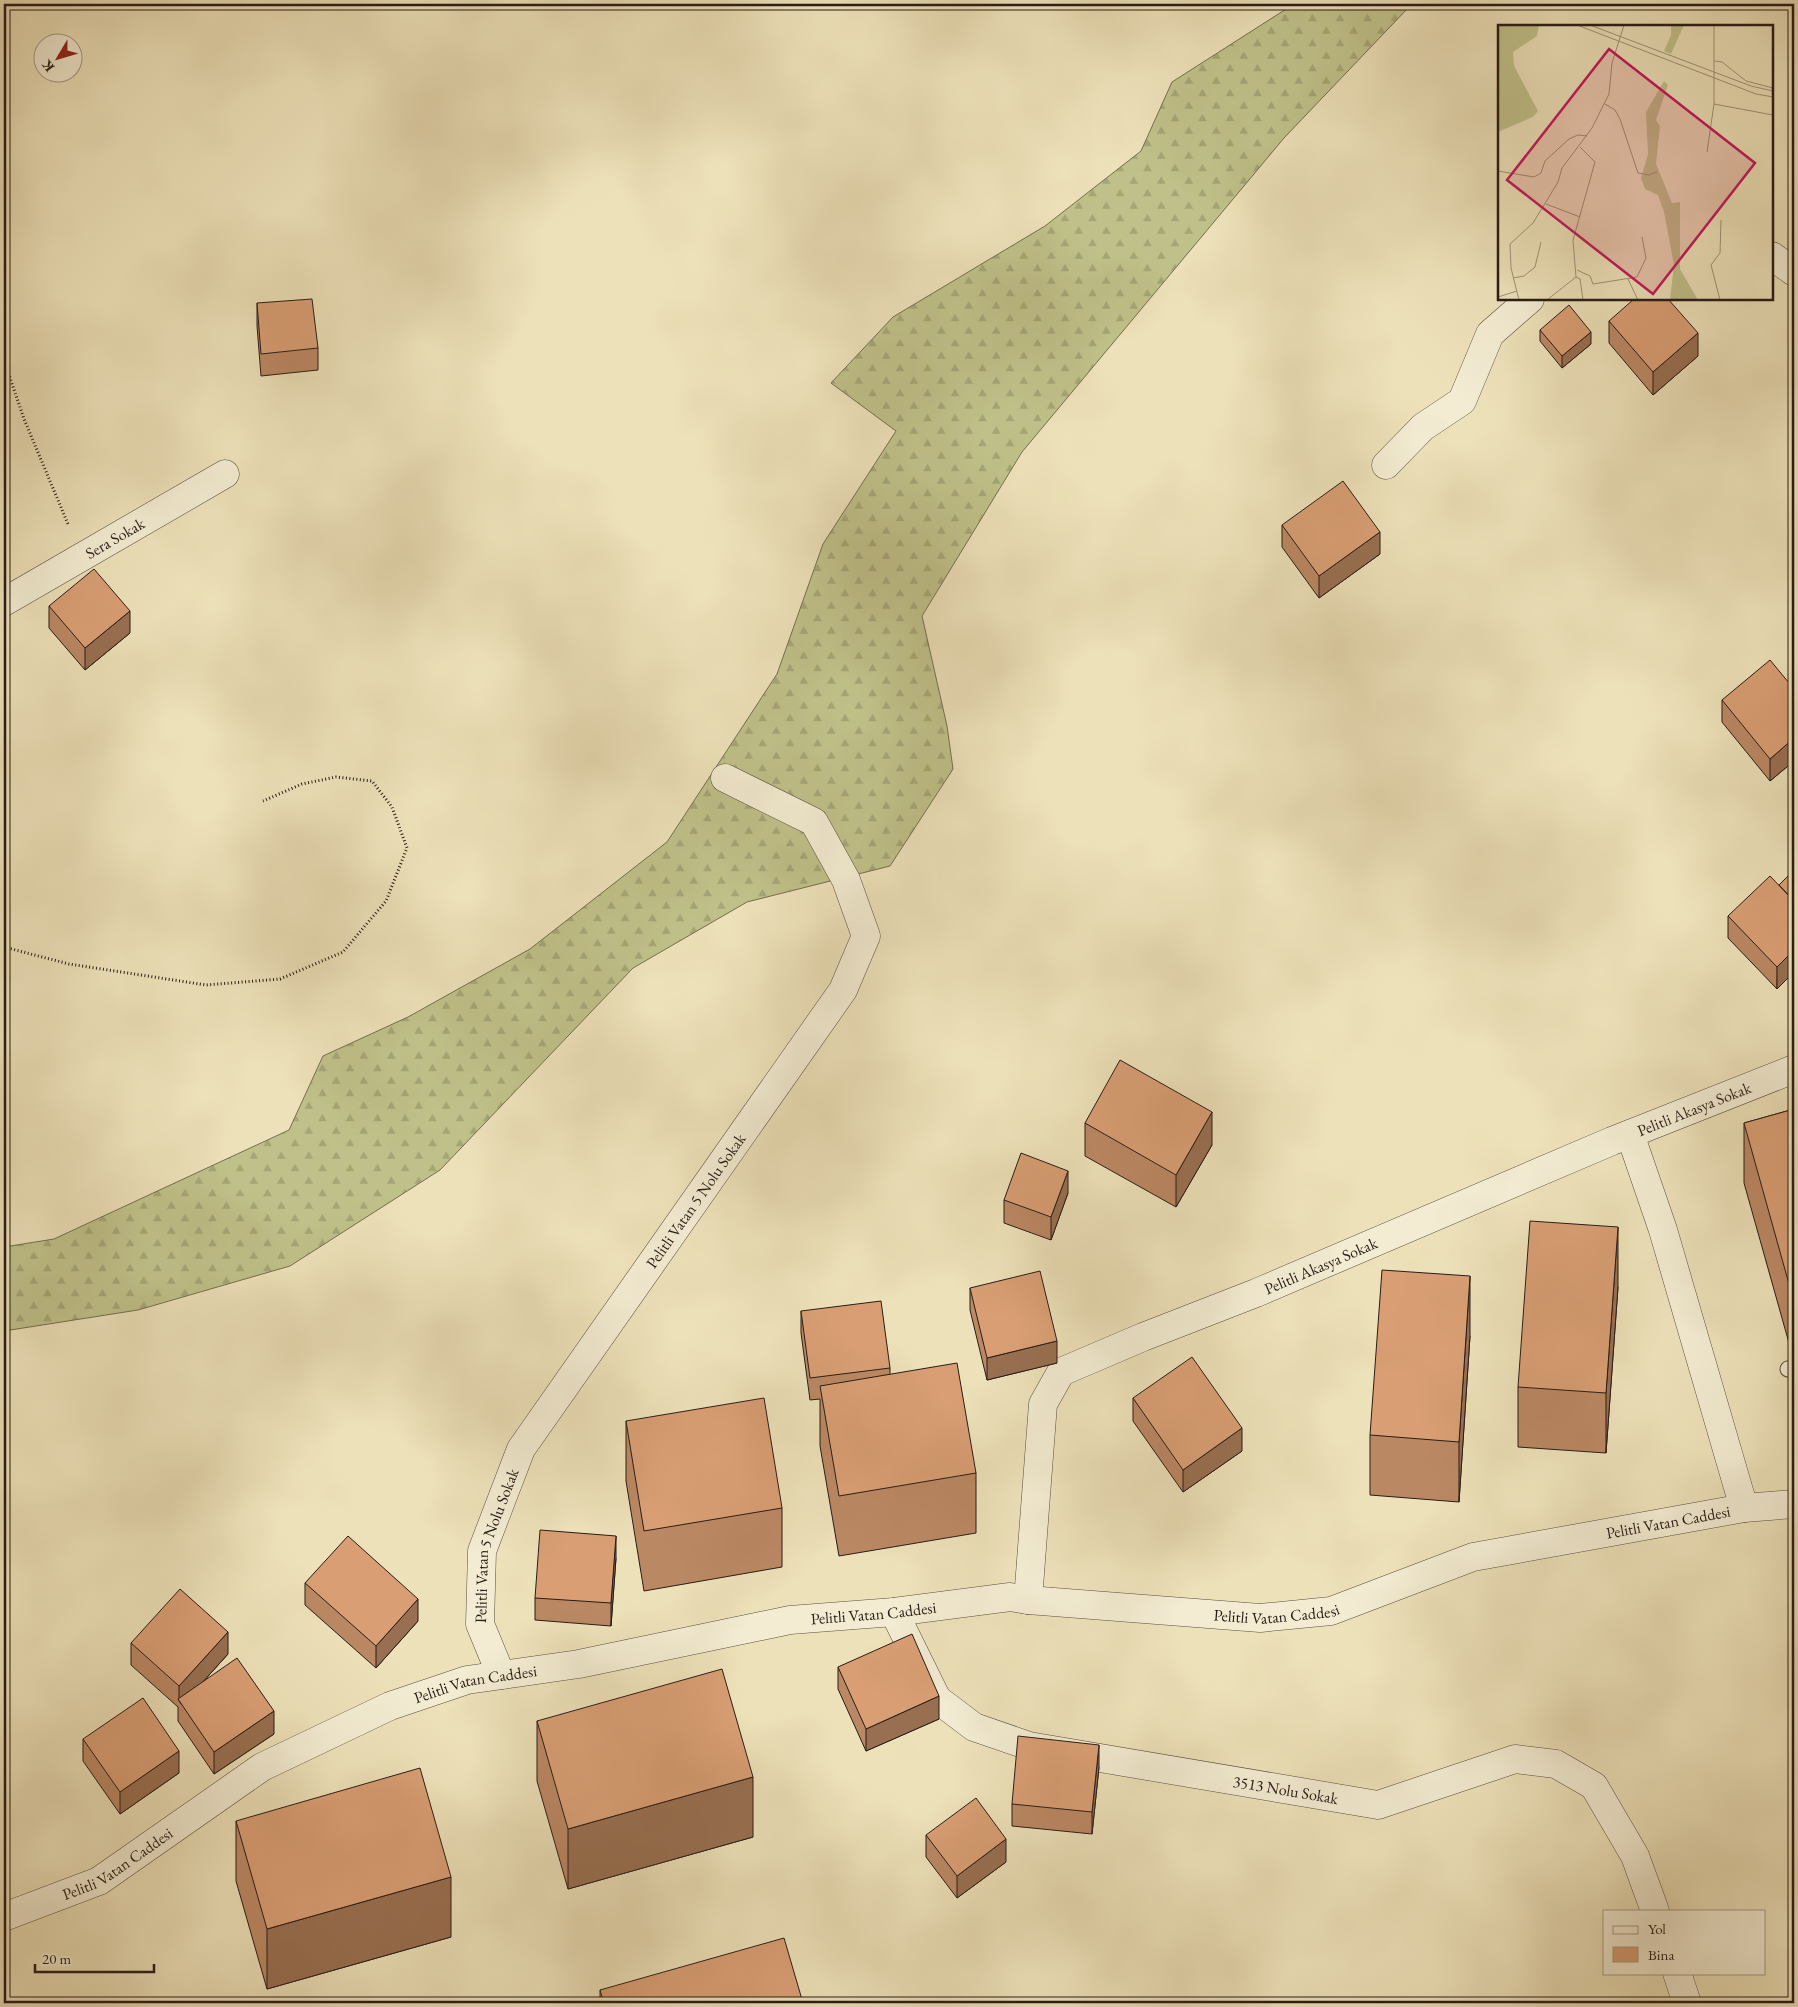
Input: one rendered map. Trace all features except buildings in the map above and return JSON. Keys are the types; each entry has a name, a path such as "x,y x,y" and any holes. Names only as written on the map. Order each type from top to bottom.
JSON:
{"street":[{"path":"1773,257 1794,272"},
{"path":"1386,465 1423,427 1462,401 1490,334 1529,300"},
{"name":"Sera Sokak","path":"4,602 225,474"},
{"name":"Pelitli Vatan 5 Nolu Sokak","path":"501,1675 480,1624 482,1551 521,1449 843,990 866,936 846,880 814,822 725,778"},
{"name":"Pelitli Akasya Sokak","path":"1028,1600 1043,1404 1061,1372 1143,1337 1256,1293 1630,1134 1794,1069"},
{"path":"1630,1134 1663,1230 1744,1508"},
{"name":"Pelitli Vatan Caddesi","path":"4,1917 100,1881 262,1767 390,1706 467,1680 580,1664 790,1620 894,1612 1010,1597 1260,1618 1331,1611 1473,1557 1744,1508 1794,1504"},
{"name":"3513 Nolu Sokak","path":"894,1612 936,1699 974,1727 1029,1746 1378,1804 1515,1758 1556,1764 1594,1786 1635,1856 1655,1910"},
{"path":"1677,1974 1687,2003"}],"path":[{"path":"4,360 24,419 82,557"},
{"path":"4,946 69,964 206,985 280,980 343,952 386,901 407,848 392,807 372,781 336,777 302,784 263,801"}],"green space":[{"path":"1294,4 1414,4 1284,138 1022,452 922,616 947,726 953,769 890,866 747,902 633,968 440,1170 290,1266 138,1310 4,1331 4,1247 54,1239 289,1130 323,1056 408,1017 530,949 667,842 777,674 823,544 896,431 831,383 893,317 1045,226 1141,151 1172,82"}]}
